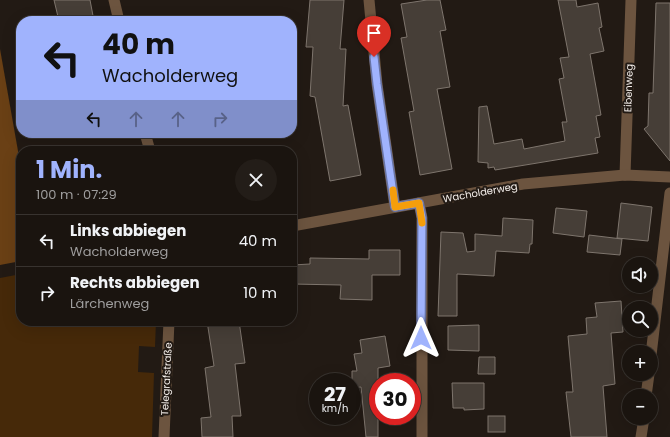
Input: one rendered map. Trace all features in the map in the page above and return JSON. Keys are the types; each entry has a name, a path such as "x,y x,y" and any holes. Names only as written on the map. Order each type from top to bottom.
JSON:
{"street":[{"path":"114,0 118,16"},
{"path":"369,0 377,84 395,207"},
{"name":"Eibenweg","path":"625,175 631,0"},
{"name":"Wacholderweg","path":"297,225 523,184 625,175 670,177"},
{"path":"652,345 670,193"},
{"path":"419,203 422,218 422,437"},
{"name":"Telegrafstraße","path":"164,437 169,326"},
{"path":"641,437 643,425"}],"shaded area":[{"path":"0,49 17,146 16,262 0,265"},
{"path":"16,275 16,326 156,326 155,347 139,346 138,372 154,373 152,437 0,437 0,278"}],"building":[{"path":"54,0 90,0 93,16 58,16"},
{"path":"310,0 344,0 340,49 346,49 343,106 348,105 361,175 330,181 315,97 310,96 313,47 306,47"},
{"path":"427,0 440,0 446,30 440,31 450,87 437,89 452,169 420,175 409,112 414,111 401,38 407,37 401,4"},
{"path":"558,0 576,0 577,7 598,3 602,27 599,28 604,51 590,54 601,115 596,116 600,137 595,138 598,153 495,170 494,167 488,168 488,163 478,162 479,107 487,106 494,144 522,139 524,149 565,141 562,122 567,122 559,79 564,78 560,58 569,57"},
{"path":"656,3 670,3 670,161 644,129 648,126 649,93 653,93"},
{"path":"621,203 652,207 648,241 617,238"},
{"path":"556,208 587,211 584,237 553,233"},
{"path":"503,218 533,220 532,244 530,244 529,253 496,251 494,276 457,274 457,316 438,316 441,232 463,233 467,252 475,251 475,234 502,236"},
{"path":"589,235 622,239 620,255 587,252"},
{"path":"369,250 400,250 400,275 372,275 372,300 340,299 341,285 297,284 297,265 310,264 310,258 369,259"},
{"path":"621,301 622,332 611,333 615,384 603,386 607,437 571,437 566,392 573,392 568,336 587,334 586,318 597,317 595,303"},
{"path":"479,325 479,351 448,350 448,326"},
{"path":"208,326 240,326 245,363 235,364 241,416 232,416 233,437 202,437 201,418 211,417 205,368 214,366"},
{"path":"385,336 390,366 378,368 378,373 369,373 369,425 378,425 378,437 366,437 361,373 352,373 352,371 357,371 354,354 362,353 360,340"},
{"path":"479,357 495,357 495,374 478,374"},
{"path":"452,383 484,383 484,409 464,410 464,408 453,408"},
{"path":"488,416 505,416 505,432 488,432"}],"slow traffic":[{"path":"393,190 395,207 419,203 422,223"}],"route":[{"path":"374,57 395,207 419,203 422,218 421,338"}]}
